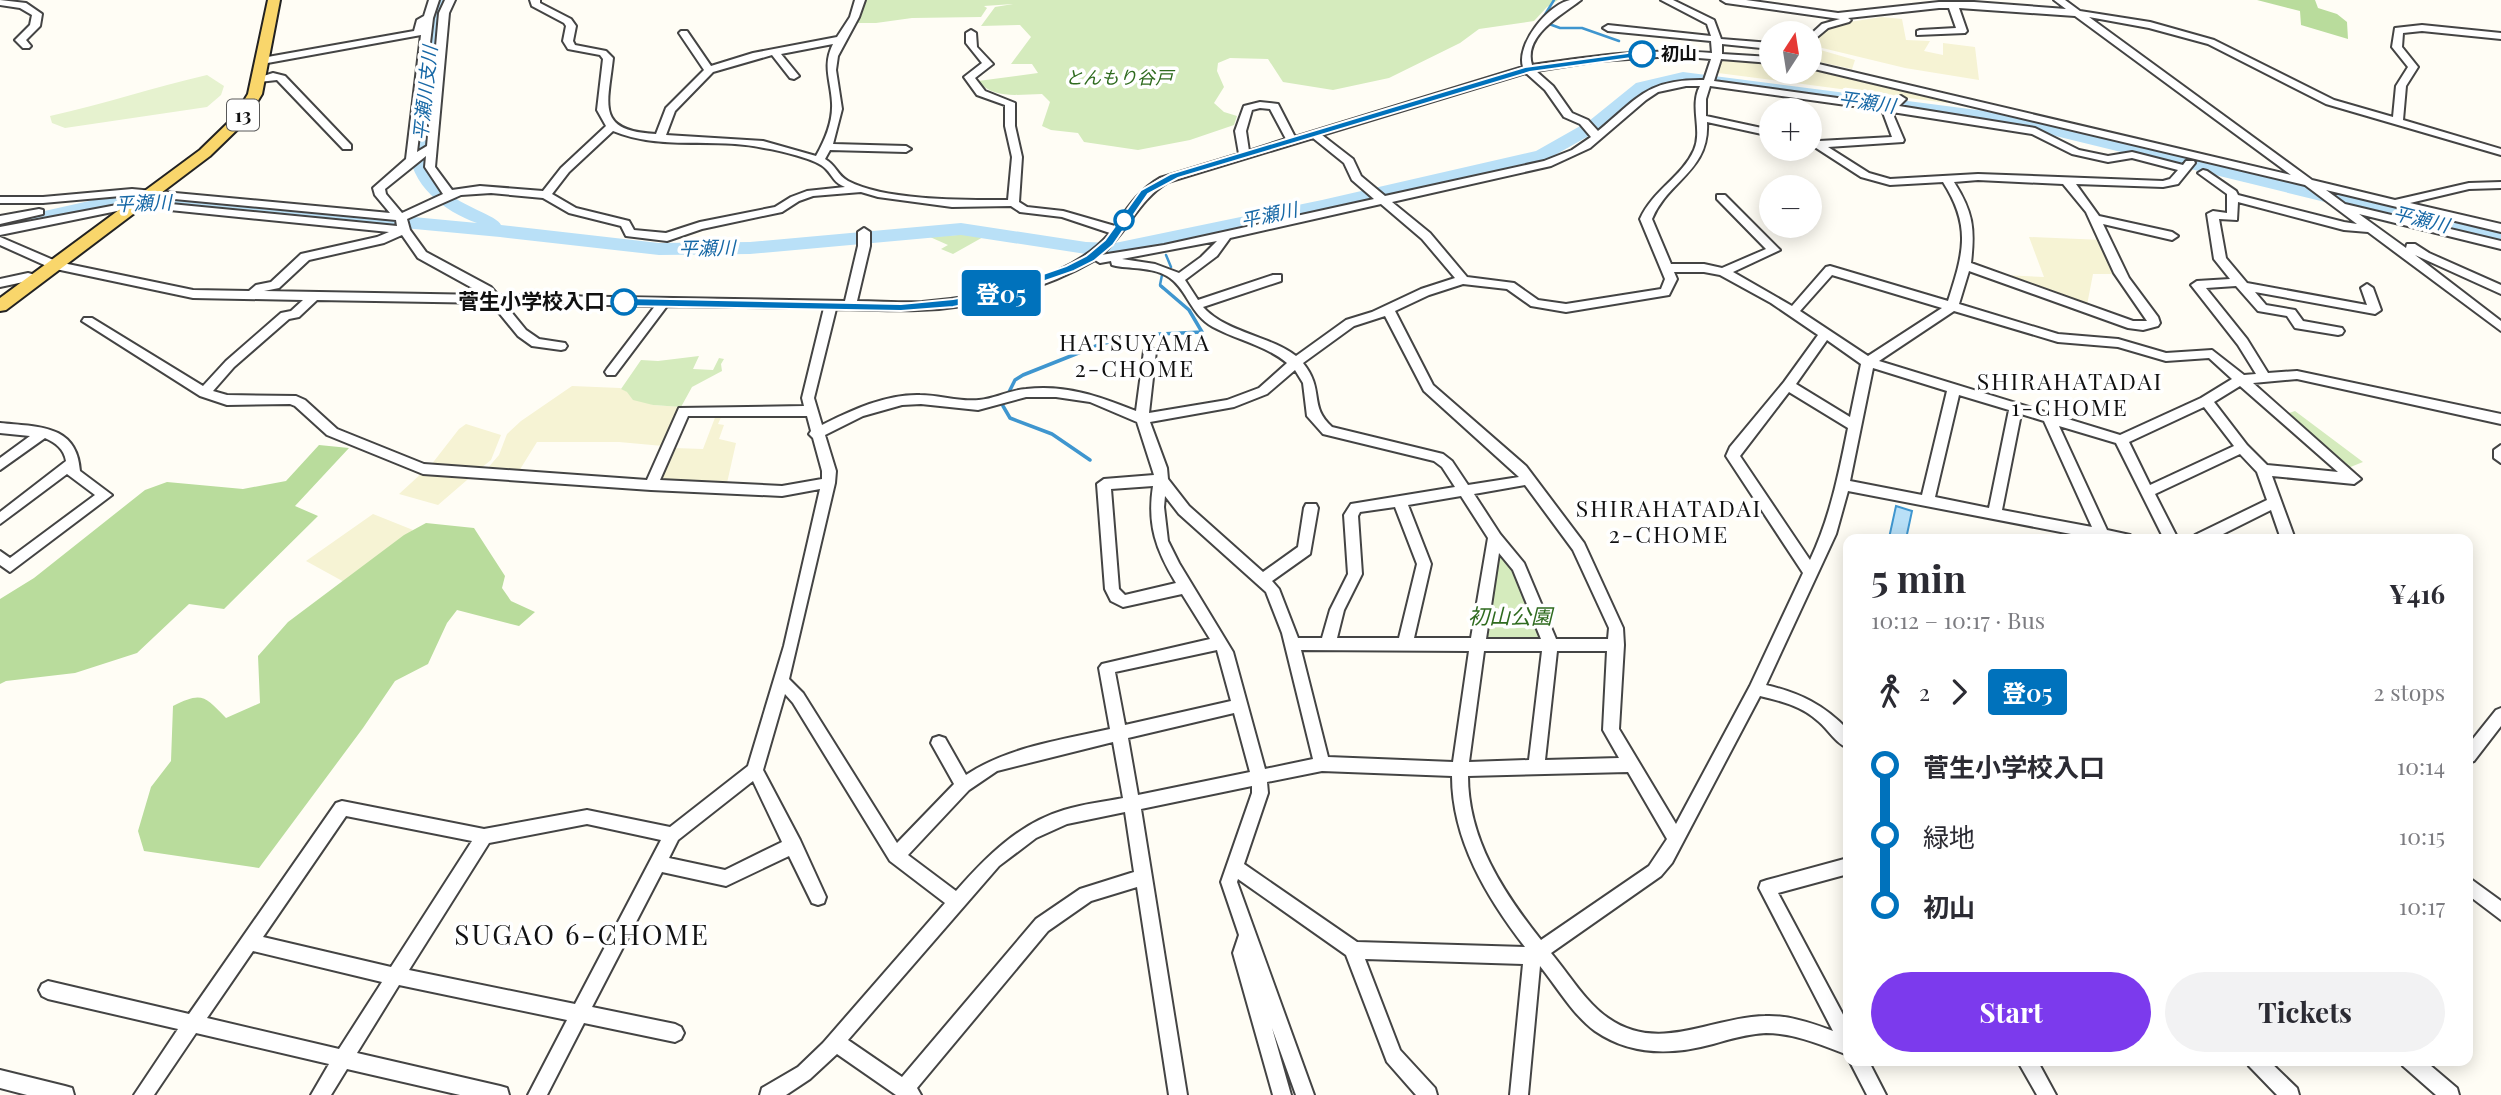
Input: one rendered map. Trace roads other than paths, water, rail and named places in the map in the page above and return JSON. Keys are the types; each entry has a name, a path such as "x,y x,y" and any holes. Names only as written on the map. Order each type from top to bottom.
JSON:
{"main road":[{"name":"13","path":"0,306 153,193 213,146 240,120 255,94 274,0"}],"street":[{"path":"411,159 428,18 435,0"},
{"path":"450,0 444,13 430,167 450,195"},
{"path":"534,0 535,4 568,21 571,26 568,41 571,47 603,53 608,58 602,110 612,127 633,136 763,144 819,160 830,166 835,176 844,183 860,189 897,198 952,204 1013,203 1024,210 1063,214 1116,231"},
{"path":"819,160 827,147 838,111 831,65 838,40 858,12 860,0"},
{"path":"1576,0 1545,23 1526,53 1528,69 1549,88 1568,115 1584,122 1597,137"},
{"path":"817,434 858,413 902,400 921,399 978,405 1040,393 1085,396 1142,419 1228,404 1264,391 1295,363 1350,323 1425,292 1463,280 1510,286 1535,303 1566,307 1665,292 1671,279 1646,219 1657,198 1699,152 1701,93 1711,78 1718,55 1711,22 1666,0"},
{"path":"1726,0 1849,16 1960,3 2077,14 2185,33 2241,56 2330,102 2499,153"},
{"path":"1868,0 1875,13"},
{"path":"2036,0 2061,2 2501,327"},
{"path":"0,2 23,5 37,14 35,26 20,40 26,46"},
{"path":"1920,33 1962,31 1960,3"},
{"path":"1822,29 1846,20 1849,16"},
{"path":"262,61 418,33 422,20 428,18"},
{"path":"1608,28 1759,45"},
{"path":"2398,123 2401,86 2413,67 2397,47 2398,30 2422,28 2501,36"},
{"path":"684,33 709,70"},
{"path":"971,33 969,43 972,49 988,64 969,77 981,93 1010,103 1010,127 1017,157 1013,203"},
{"path":"659,139 670,110 709,70 775,52 838,40"},
{"path":"775,52 781,67 794,76"},
{"path":"1096,257 1136,201 1153,185 1174,176 1528,69 1635,55 1718,55 1759,59"},
{"path":"1822,68 2498,229 2500,245 2337,205"},
{"path":"259,79 273,76 281,78 347,147"},
{"path":"0,241 55,265 168,290 248,297 901,307 970,300 1025,285 1096,257 1123,257 1226,235 1378,195 1547,164 1575,152 1597,137 1640,96 1651,90 1711,78 1895,104 2022,129 2050,137 2076,152 2108,159 2132,155 2185,169"},
{"path":"1822,142 1899,140 1886,112 1895,104"},
{"path":"1245,155 1240,139 1240,124 1248,108 1274,106 1292,140"},
{"path":"1702,118 1759,130"},
{"path":"546,195 565,170 612,127"},
{"path":"1314,134 1344,155 1356,178 1439,249 1463,280"},
{"path":"827,147 906,149"},
{"path":"1822,147 1856,170 1881,180 1900,182 1968,177 2163,184 2174,182 2196,156"},
{"path":"431,148 411,159 379,188 382,195 422,255 487,290 522,332 536,343 561,346"},
{"path":"2203,173 2232,193 2233,218 2213,214 2218,256 2241,284 2262,308 2291,313 2299,325 2338,331"},
{"path":"1236,868 1354,950 1536,953 1655,871 1676,839 1756,689 1829,534 1843,485 1868,362 1952,307 1969,245 1968,221 1957,192 1947,180"},
{"path":"1965,265 2132,325 2154,323 2121,274 2097,219 2082,194 2066,180"},
{"path":"2395,203 2469,186 2501,185"},
{"path":"248,297 260,288 275,285 305,257 380,240 411,216 461,191 546,195 564,207 625,225 630,233 667,237 700,226 778,210 811,193 860,189"},
{"path":"0,200 15,202 132,192 153,193 264,204 402,224"},
{"path":"1721,197 1774,250 1723,272"},
{"path":"2233,197 2344,226 2393,234 2425,256 2501,290"},
{"path":"252,215 264,204"},
{"path":"0,230 150,205 252,215 402,224"},
{"path":"0,220 39,212"},
{"path":"2097,219 2172,236"},
{"path":"1178,279 1197,268 1205,257 1224,241 1226,235"},
{"path":"850,306 864,237"},
{"path":"1096,257 1170,272 1196,305 1213,321 1261,341 1295,363 1306,376 1311,389 1312,412 1316,422 1328,431 1438,457 1447,464 1495,538 1519,567 1550,643 1536,767"},
{"path":"1665,268 1704,268 1723,272 1793,312 1868,362 2120,440 2206,401 2240,380 2263,376 2297,375 2501,419"},
{"path":"1793,312 1830,270 2057,338 2119,343 2166,356 2212,354 2354,479 2263,470"},
{"path":"1196,305 1277,278"},
{"path":"0,283 36,279"},
{"path":"2263,376 2243,342 2197,285 2241,284 2375,310 2367,288"},
{"path":"204,393 230,364 285,316 295,314 312,298"},
{"path":"611,372 663,303"},
{"path":"537,1095 672,835 755,770 781,681 828,484 829,471 808,398 831,306"},
{"path":"1388,309 1428,388 1509,457 1579,547 1616,628 1611,730 1676,839"},
{"path":"88,321 179,380 204,393 227,400 291,399 300,403 332,432 423,468 651,485 782,491 828,484"},
{"path":"1811,573 1733,456 1825,334"},
{"path":"1150,351 1142,419 1160,468 1157,507 1161,541 1186,587 1222,643 1259,777 1260,793 1229,882 1305,1095"},
{"path":"1788,385 1855,426"},
{"path":"1927,501 1954,388"},
{"path":"2206,401 2242,448 2263,470 2286,534"},
{"path":"1995,513 2016,407"},
{"path":"651,485 684,411 810,411"},
{"path":"2049,418 2102,534"},
{"path":"0,428 43,433 66,442 74,462 73,473 106,495 10,566 0,557"},
{"path":"0,465 43,433"},
{"path":"2120,440 2169,534"},
{"path":"2148,492 2242,448"},
{"path":"2501,450 2501,458"},
{"path":"0,519 74,462"},
{"path":"1161,480 1184,510 1272,589 1291,644 1322,764"},
{"path":"1161,480 1104,484 1102,488 1112,589 1116,597 1124,601 1186,587"},
{"path":"1328,644 1337,610 1355,574 1351,515 1356,508 1528,480"},
{"path":"1843,485 1995,513 2090,534"},
{"path":"1400,502 1424,564 1405,643"},
{"path":"2210,534 2273,503"},
{"path":"1263,580 1305,550 1311,508"},
{"path":"1495,538 1459,769 1463,813 1492,887 1536,953 1567,984 1579,1005 1602,1026 1622,1036 1650,1043 1681,1042 1756,1025 1774,1025 1843,1043"},
{"path":"1178,1095 1132,804 1107,668 1222,643"},
{"path":"1291,644 1616,645"},
{"path":"781,681 798,698 896,856 957,902"},
{"path":"1756,689 1799,699 1824,713 1843,735"},
{"path":"896,856 963,785 992,766 1023,756 1241,705"},
{"path":"2473,750 2501,715"},
{"path":"939,743 963,785"},
{"path":"769,1095 804,1073 835,1042 993,861 1030,833 1065,817 1322,764 1459,769 1630,765"},
{"path":"755,770 818,897"},
{"path":"143,1095 342,808 484,836 587,817 672,835"},
{"path":"320,1095 484,836"},
{"path":"658,863 726,878 794,845"},
{"path":"1843,867 1767,888 1843,1034"},
{"path":"835,1042 908,1092 1042,925 1086,895 1142,877"},
{"path":"2473,889 2501,912"},
{"path":"1248,935 1242,953 1282,1095"},
{"path":"250,942 327,962 397,974 675,1033"},
{"path":"1354,950 1393,1056 1428,1095"},
{"path":"1519,1095 1536,953"},
{"path":"48,990 500,1095"},
{"path":"1861,1066 1877,1095"},
{"path":"2030,1066 2048,1095"},
{"path":"2261,1066 2290,1095"},
{"path":"2416,1066 2450,1095"},
{"path":"0,1079 65,1095"}],"water":[{"path":"1896,506 1912,511 1907,534 1890,534"}],"waterway":[{"name":"平瀬川支川","path":"440,0 433,22 417,146 423,168 439,195 467,214 493,224"},
{"path":"1554,0 1541,21 1560,28 1582,28 1619,41"},
{"name":"平瀬川","path":"0,227 98,205 158,199 500,231 659,249 750,248 961,229 1086,248 1115,249 1322,206 1542,155 1595,125 1641,86 1683,77 1985,116 2027,124 2501,239"},
{"name":"平瀬川","path":"1156,240 1159,245"},
{"path":"1166,255 1171,267"},
{"path":"1161,286 1162,275"},
{"path":"1008,394 1015,380 1023,375 1101,344 1139,335 1202,332 1189,310 1161,286"},
{"path":"1003,406 1010,418 1052,434 1090,460"}],"place":[{"name":"初山","path":"1642,54"},
{"name":"菅生小学校入口","path":"624,302"}],"district":[{"name":"HATSUYAMA 2-CHOME","path":"1135,356"},
{"name":"SHIRAHATADAI 1-CHOME","path":"2070,395"},
{"name":"SHIRAHATADAI 2-CHOME","path":"1669,522"},
{"name":"SUGAO 6-CHOME","path":"582,935"}],"park label":[{"name":"とんもり谷戸","path":"1119,78"},
{"name":"初山公園","path":"1510,617"}]}
